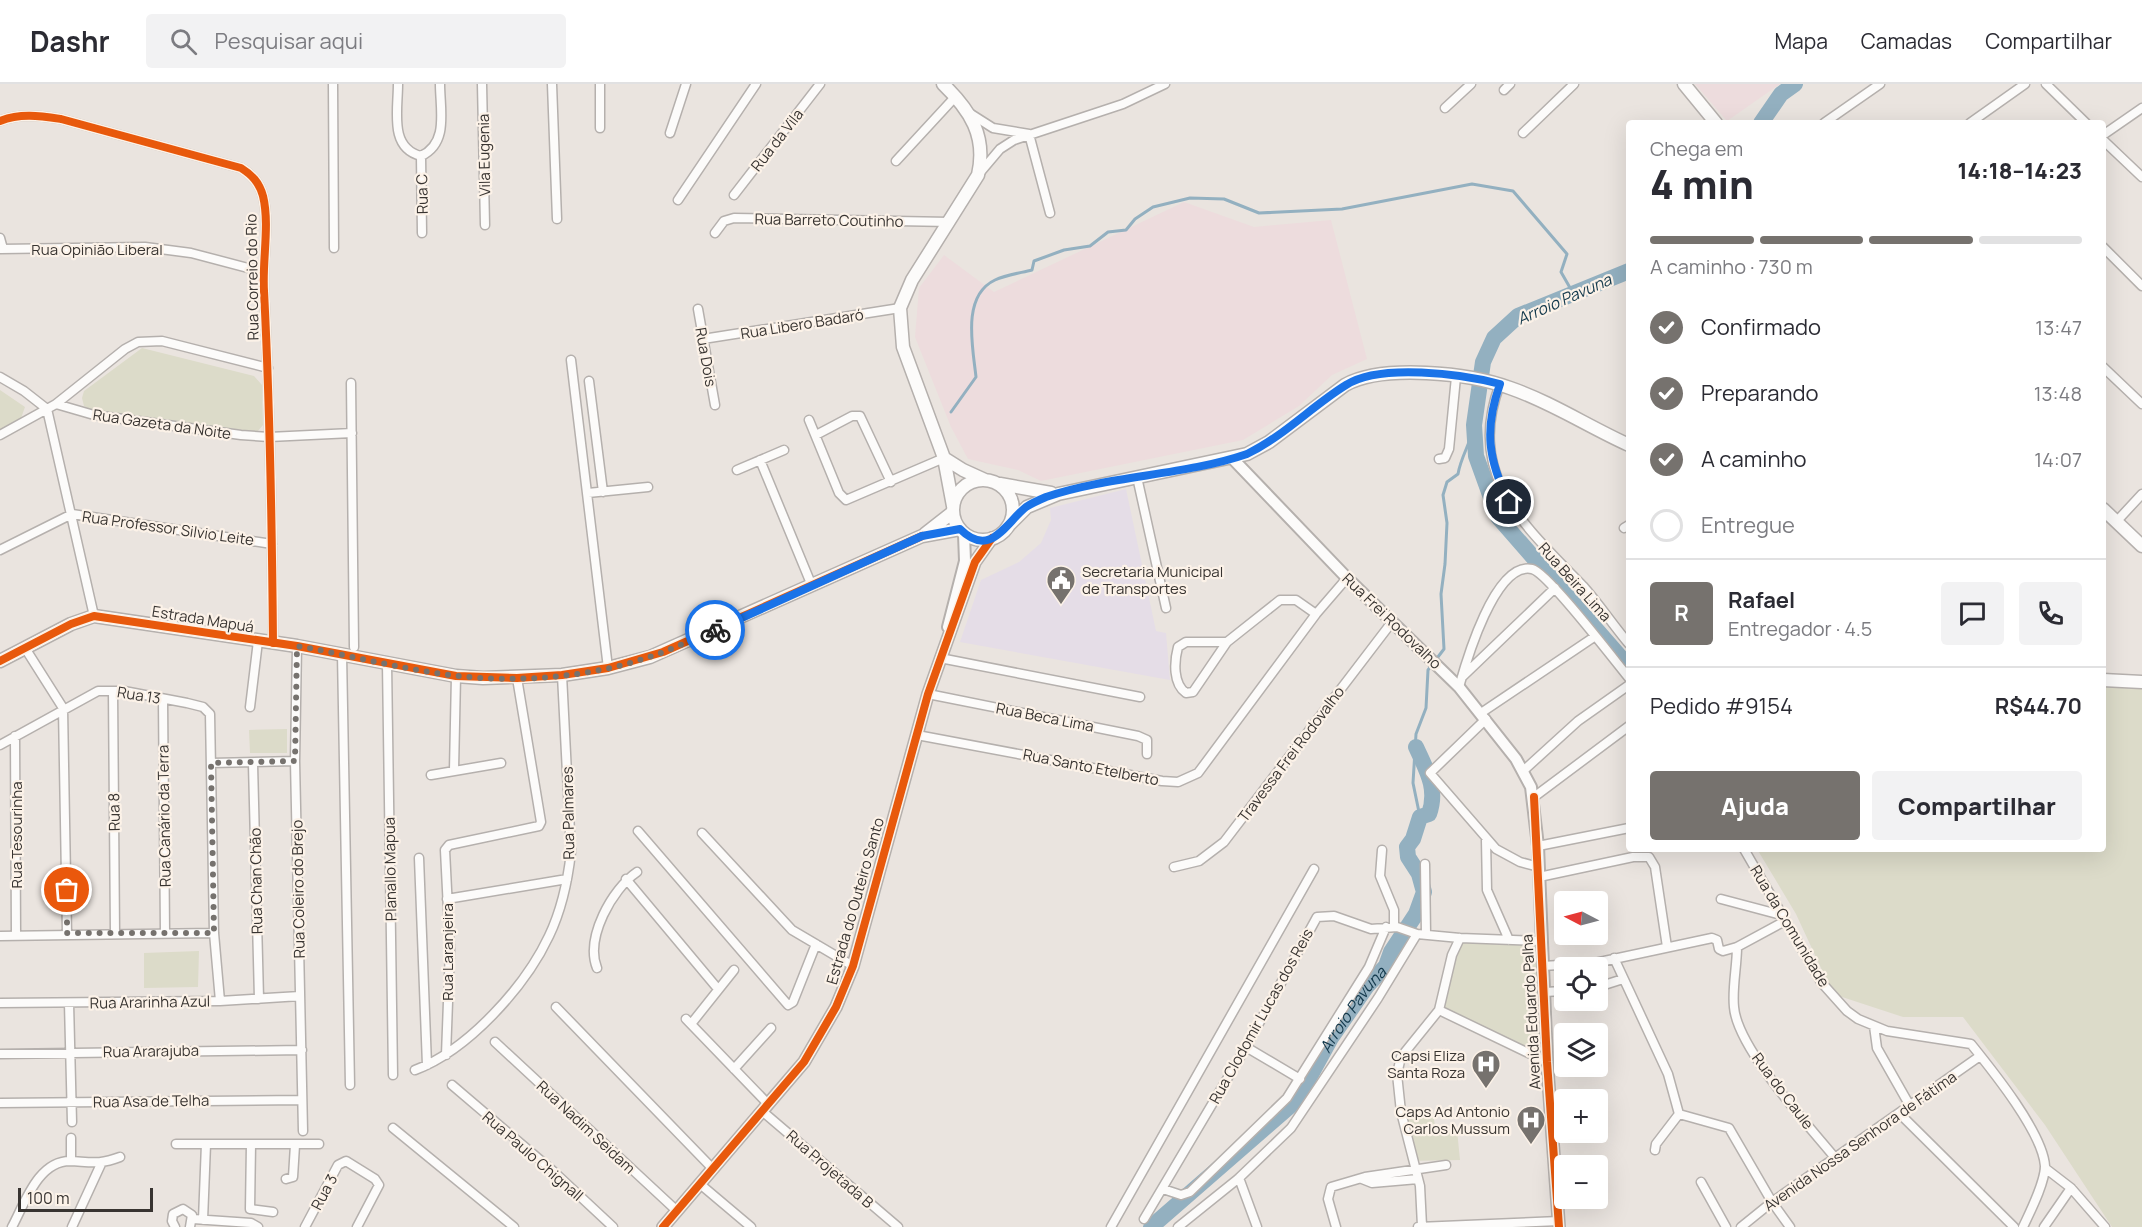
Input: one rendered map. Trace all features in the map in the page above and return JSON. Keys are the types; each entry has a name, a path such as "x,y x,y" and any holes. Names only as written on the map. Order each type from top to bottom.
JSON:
{"main road":[{"path":"943,84 971,114 980,141 978,175 912,280 900,308 900,334 907,362 944,458 953,509 962,531 977,539 992,538 1027,507 1058,494 1233,459 1269,442 1354,380 1372,374 1397,372 1459,377 1498,384 1626,444"},
{"path":"1684,84 1714,120"},
{"path":"944,458 963,470 991,481 1027,491 1058,494"},
{"path":"953,509 964,486 991,481 1008,494 1013,510 1008,526"},
{"name":"Estrada Mapuá","path":"0,661 71,624 94,616 297,646 456,676 517,678 562,675 608,668 663,652 922,536 953,509"},
{"path":"2106,512 2142,546"},
{"name":"Estrada Mapuá","path":"922,536 962,531"},
{"path":"2106,680 2142,682"}],"street":[{"path":"333,84 334,248"},
{"path":"398,84 400,142 407,151 421,156 435,147 440,136 440,84"},
{"name":"Vila Eugenia","path":"482,84 485,225"},
{"path":"552,84 558,219"},
{"path":"600,84 600,128"},
{"path":"670,133 686,84"},
{"path":"678,200 756,84"},
{"name":"Rua da Vila","path":"734,195 820,84"},
{"path":"1029,134 993,128 984,130 980,141 986,149 1003,147 1029,134 1096,114 1141,97 1165,84"},
{"path":"1445,108 1471,84"},
{"path":"1523,133 1574,84"},
{"path":"1828,120 1880,84"},
{"path":"1974,120 2025,84"},
{"path":"2046,84 2083,120"},
{"path":"896,161 956,96"},
{"path":"2106,133 2142,108"},
{"path":"971,114 993,128"},
{"name":"Rua Correio do Rio","path":"0,121 12,117 32,116 61,119 220,161 249,173 260,188 265,206 263,272 273,643"},
{"path":"1029,134 1050,213"},
{"path":"2106,143 2142,177"},
{"path":"978,175 1003,147"},
{"name":"Rua C","path":"421,156 423,233"},
{"name":"Rua Barreto Coutinho","path":"715,233 724,221 734,218 950,222"},
{"path":"0,238 2,249"},
{"name":"Rua Opinião Liberal","path":"2,249 145,247 191,253 263,272"},
{"path":"2106,250 2142,286"},
{"name":"Rua Libero Badaró","path":"704,339 900,308"},
{"name":"Rua Dois","path":"698,309 715,405"},
{"path":"0,435 57,404 125,349 149,340 267,368"},
{"path":"571,360 608,668"},
{"path":"2106,370 2142,404"},
{"path":"0,377 24,391 47,409 94,616"},
{"path":"1439,459 1445,458 1449,449 1459,377"},
{"path":"589,381 603,492"},
{"path":"351,383 354,647"},
{"name":"Rua Beira Lima","path":"1498,384 1489,426 1496,471 1509,502 1530,532 1585,589 1626,640"},
{"name":"Rua Gazeta da Noite","path":"57,404 94,415 269,437 352,434"},
{"path":"816,435 852,416 860,416 891,482"},
{"path":"808,420 843,499 852,499 944,458"},
{"path":"737,470 784,450"},
{"name":"Rua Frei Rodovalho","path":"1233,459 1347,578 1447,674 1461,682 1523,771 1534,796"},
{"path":"760,460 812,586"},
{"path":"1137,477 1166,608"},
{"path":"588,493 648,487"},
{"path":"2116,522 2142,494"},
{"name":"Rua Professor Silvio Leite","path":"0,550 72,514 272,544"},
{"name":"Estrada do Outeiro Santo","path":"946,642 951,607 965,561 962,531"},
{"name":"Estrada do Outeiro Santo","path":"663,1227 814,1047 836,1007 853,966 928,694 975,562 992,538"},
{"path":"1461,682 1479,626 1491,601 1503,586 1521,571 1534,570 1555,588 1626,674"},
{"name":"Rua Santo Etelberto","path":"917,735 1162,781 1188,780 1198,773 1316,614 1347,578"},
{"path":"1461,682 1555,588"},
{"path":"1227,642 1186,642 1178,647 1175,661 1177,677 1182,690 1186,693 1193,692 1227,642 1286,598 1296,600 1316,614"},
{"name":"Travessa Frei Rodovalho","path":"1174,867 1199,861 1224,842 1392,622"},
{"path":"1594,637 1483,716 1430,773 1486,840 1509,857 1539,872 1633,857 1649,857 1655,867 1667,947"},
{"path":"250,707 258,641"},
{"name":"Rua Coleiro do Brejo","path":"297,646 295,761 303,1131"},
{"path":"25,648 63,708 67,933"},
{"path":"342,654 350,1085"},
{"path":"940,658 1140,697"},
{"name":"Planallo Mapua","path":"387,663 393,1075"},
{"name":"Rua Palmares","path":"415,1070 446,1055 498,1010 525,974 549,936 567,879 571,852 562,675"},
{"path":"454,771 456,676"},
{"name":"Rua Laranjeira","path":"446,1055 450,949 445,850 449,845 540,825 517,678"},
{"path":"1523,771 1578,721 1626,687"},
{"name":"Rua 13","path":"0,745 63,708 98,691 113,691 202,706 210,714 212,720 211,763"},
{"name":"Rua 8","path":"113,691 115,934"},
{"name":"Rua Beca Lima","path":"928,694 1138,735 1147,740 1148,754"},
{"name":"Rua Canário da Terra","path":"163,699 165,933"},
{"path":"1534,796 1626,728"},
{"name":"Rua Tesourinha","path":"15,736 16,934"},
{"path":"220,1001 214,933 211,763 253,764 295,761"},
{"path":"431,775 501,763"},
{"name":"Rua Chan Chão","path":"253,764 259,999"},
{"name":"Avenida Eduardo Palha","path":"1534,796 1546,1062 1559,1224"},
{"path":"1538,846 1626,829"},
{"path":"638,831 788,1005 793,1002 816,944"},
{"path":"702,833 786,924 853,966"},
{"path":"1486,840 1486,890 1509,940"},
{"path":"1163,1189 1181,1195 1190,1192 1279,1108 1300,1079 1392,927 1394,910 1380,876 1382,850"},
{"name":"Rua da Comunidade","path":"1746,852 1827,990 1847,1011 1874,1026 1902,1034 1967,1043 2001,1079 2028,1125 2045,1168"},
{"path":"419,858 427,1065"},
{"path":"1178,1227 1239,1178 1291,1128 1306,1108 1418,933 1425,864"},
{"name":"Rua Clodomir Lucas dos Reis","path":"1111,1227 1314,869"},
{"path":"597,968 594,959 597,937 612,898 626,879 637,872"},
{"path":"447,899 567,879"},
{"path":"626,879 718,989 734,970"},
{"path":"1721,899 1783,918"},
{"name":"Rua Clodomir Lucas dos Reis","path":"1144,1219 1246,1047 1317,917 1334,916 1371,930 1392,927 1460,938 1541,941"},
{"path":"1542,966 1577,965 1712,938 1717,940 1721,951 1737,947 1783,918"},
{"path":"0,936 67,933 214,933"},
{"path":"1422,1226 1417,1175 1401,1112 1396,1074 1401,1057 1439,1010 1452,955 1460,938"},
{"name":"Rua do Caule","path":"1737,947 1734,1008 1738,1023 1771,1080 1836,1159"},
{"path":"1614,958 1668,1074 1679,1114"},
{"path":"1608,984 1623,979"},
{"name":"Rua Projetada B","path":"718,989 688,1022 734,1069 765,1107 898,1227"},
{"path":"1544,992 1554,992"},
{"name":"Rua Ararinha Azul","path":"0,1003 220,1001 300,996"},
{"path":"69,1003 72,1122"},
{"path":"556,1007 713,1169"},
{"path":"1439,1010 1546,1062"},
{"path":"1874,1026 1877,1048 1910,1106"},
{"path":"734,1069 771,1028"},
{"name":"Rua Nadim Seidam","path":"495,1042 677,1212"},
{"path":"1246,1047 1300,1079"},
{"name":"Rua Ararajuba","path":"0,1054 302,1050"},
{"name":"Avenida Nossa Senhora de Fátima","path":"1741,1227 1772,1202 1980,1056"},
{"name":"Rua Paulo Chignall","path":"452,1085 553,1171 613,1227"},
{"name":"Rua Asa de Telha","path":"0,1103 302,1100"},
{"path":"1655,1150 1656,1144 1679,1114"},
{"path":"1679,1114 1729,1128 1772,1202 1790,1227"},
{"path":"1900,1114 2014,1227"},
{"path":"393,1128 514,1227"},
{"path":"70,1161 71,1138"},
{"path":"176,1144 319,1144"},
{"path":"203,1220 206,1144"},
{"path":"251,1144 250,1209 273,1212"},
{"path":"286,1179 293,1177 296,1145"},
{"path":"12,1227 39,1178 49,1167 70,1161 101,1164 120,1157"},
{"name":"Rua 3","path":"305,1227 338,1165 346,1161 377,1182 376,1192 357,1227"},
{"path":"72,1227 101,1164"},
{"path":"1336,1227 1328,1193 1331,1187 1362,1179 1417,1175 1446,1166"},
{"path":"2023,1227 2034,1203 2045,1168 2071,1188 2105,1227"},
{"path":"1239,1178 1257,1227"},
{"path":"1701,1182 1726,1227"},
{"path":"700,1184 751,1227"},
{"path":"2044,1227 2071,1188"},
{"path":"175,1227 172,1217 179,1210 186,1210 191,1223 203,1220 251,1223 258,1227"},
{"path":"1417,1227 1559,1224"}],"shaded area":[{"path":"1695,84 1780,84 1728,120"},
{"path":"1184,202 1254,227 1331,220 1367,359 1332,375 1299,406 1243,440 1041,481 1018,470 968,459 951,427 915,337 919,288 944,255 994,292"},
{"name":"Secretaria Municipal de Transportes","path":"1126,489 1156,631 1166,633 1170,680 960,642 981,580 1019,562 1041,543 1051,520 1050,508"}],"green space":[{"path":"142,348 254,376 262,385 263,425 257,432 92,410 84,406 82,398 84,391"},
{"path":"0,390 25,407 20,421 0,432"},
{"path":"2106,680 2142,686 2142,1227 2112,1227 2045,1125 1963,1017 1903,1017 1833,994 1796,914 1759,852 2106,852"},
{"path":"287,729 287,753 250,753 249,730"},
{"path":"1453,938 1538,944 1543,1057 1439,1010"},
{"path":"199,951 198,987 144,988 144,953"},
{"path":"1433,1113 1436,1132 1457,1130 1460,1160 1408,1161 1400,1114"}],"waterway":[{"name":"Arroio Pavuna","path":"1763,120 1781,94 1795,84"},
{"path":"951,412 976,377 972,338 973,310 984,288 999,278 1032,270 1034,261 1064,250 1090,246 1108,232 1126,230 1135,219 1153,207 1190,198 1224,199 1259,213 1342,209 1472,184 1513,191 1567,254 1561,272 1573,293"},
{"name":"Arroio Pavuna","path":"1626,272 1518,316 1494,338 1483,362 1474,425 1476,456 1498,517 1626,664"},
{"path":"1420,817 1413,783 1416,734 1426,708 1428,670 1444,649 1441,594 1447,523 1443,495 1447,482 1458,474 1474,425"},
{"name":"Arroio Pavuna","path":"1151,1227 1297,1100 1331,1038 1367,986 1386,966 1391,952 1416,914 1424,892 1419,874 1408,857 1407,847 1413,839 1420,817 1429,814 1432,796 1430,780 1416,747"}],"cycle path":[{"path":"0,121 23,116 61,119 241,168 257,183 263,196 266,219 264,279 273,643"},
{"path":"0,661 71,624 94,616 297,646 456,676 517,678 562,675 608,668 663,652 922,536"},
{"path":"663,1227 804,1062 836,1007 853,966 928,694 975,562 992,538"},
{"path":"1534,797 1547,1062 1559,1227"}],"way so far":[{"path":"67,890 67,933 214,933 211,763 253,764 295,761 297,646 456,676 517,678 562,675 608,668 650,657 715,630"}],"place":[{"name":"Secretaria Municipal de Transportes","path":"1061,606"},
{"name":"Capsi Eliza Santa Roza","path":"1486,1090"},
{"name":"Caps Ad Antonio Carlos Mussum","path":"1531,1146"}],"route":[{"path":"715,630 922,536 960,529 970,537 985,540 998,536 1034,502 1058,494 1233,459 1247,454 1269,442 1344,386 1372,374 1402,372 1500,384 1489,417 1489,426 1496,471 1509,502"}]}
